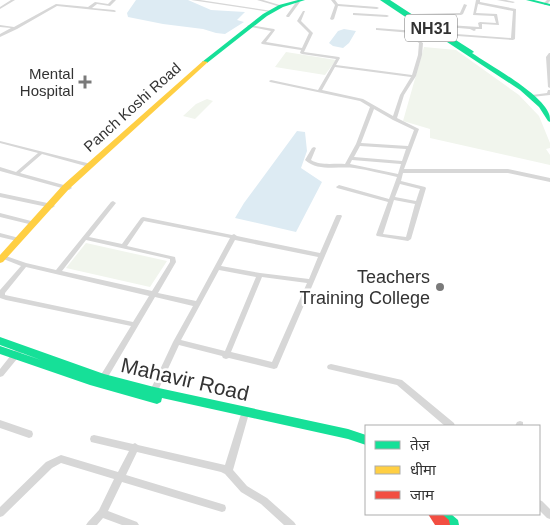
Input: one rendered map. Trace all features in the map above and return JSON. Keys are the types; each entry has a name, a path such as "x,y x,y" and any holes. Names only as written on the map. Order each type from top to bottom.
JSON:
{"main road":[{"path":"68,188 192,76 251,26 272,12 300,1 308,0"},
{"path":"380,4 431,32 473,59 479,58 446,30 388,0"},
{"name":"NH31","path":"388,0 532,96 550,120"},
{"path":"528,0 548,3"},
{"name":"Panch Koshi Road","path":"3,257 17,239 89,165 190,73 270,11 300,1"},
{"path":"3,257 51,206"},
{"path":"0,341 18,352 101,381 153,395 341,437 365,446"},
{"path":"0,350 18,352"},
{"name":"Mahavir Road","path":"239,414 348,434 365,440"},
{"path":"435,515 444,525"},
{"path":"443,515 453,525"}],"street":[{"path":"0,8 12,0"},
{"path":"89,8 96,4 109,5 114,0"},
{"path":"193,0 270,11"},
{"path":"229,6 235,0"},
{"path":"258,0 281,6"},
{"path":"333,0 337,5 356,7 380,4"},
{"path":"499,0 513,2"},
{"path":"288,16 300,1"},
{"path":"377,29 431,32 446,30 471,28 481,28 480,23 498,24 496,15 474,14 477,1 515,10 513,39 475,36 446,30"},
{"path":"0,36 56,5 114,11"},
{"path":"332,19 337,5"},
{"path":"414,15 460,14 464,12 465,5"},
{"path":"352,20 356,7"},
{"path":"302,49 311,33 299,22 304,12"},
{"path":"354,14 387,16"},
{"path":"0,26 16,28"},
{"path":"251,26 273,30 263,43 302,49"},
{"path":"0,31 8,27"},
{"path":"471,28 474,29 475,36"},
{"path":"395,119 402,95 414,76 420,56 421,43 412,37 414,32"},
{"path":"302,49 302,53 338,58 319,91"},
{"path":"550,54 548,56 550,87"},
{"path":"334,66 414,76"},
{"path":"271,81 361,100 417,129 409,148 380,235 408,239 423,188 400,176"},
{"path":"532,96 548,94 550,91"},
{"path":"346,166 358,144 372,107"},
{"path":"358,144 409,148"},
{"path":"2,145 89,165"},
{"path":"314,148 308,158 310,162 327,166 346,166 400,176 508,171 550,180"},
{"path":"16,174 41,153"},
{"path":"350,158 404,163"},
{"path":"0,169 68,188"},
{"path":"339,187 393,200 418,203"},
{"path":"0,195 51,206"},
{"path":"58,272 113,203"},
{"path":"0,214 33,223"},
{"path":"177,342 226,356 274,366 339,216"},
{"path":"124,246 143,219 321,254"},
{"path":"0,235 17,239"},
{"path":"153,395 177,342 234,236"},
{"path":"85,238 173,258 173,262 101,381"},
{"path":"3,257 25,265 197,304"},
{"path":"25,265 2,292 2,296 136,325"},
{"path":"217,267 260,275 310,281"},
{"path":"226,356 260,275"},
{"path":"0,374 18,352"},
{"path":"331,368 399,382 450,425"},
{"path":"228,471 239,414"},
{"path":"0,424 30,434"},
{"path":"94,439 215,466 228,471 244,489 264,501 291,525"},
{"path":"91,525 102,513 135,447"},
{"path":"0,513 55,460 61,459 222,508"},
{"path":"540,505 550,514"},
{"path":"102,513 134,525"}],"shaded area":[{"path":"136,0 188,0 211,10 245,12 237,20 244,22 225,34 128,17 127,13"},
{"path":"344,29 356,31 349,43 343,48 329,43 338,31"},
{"path":"424,47 456,50 519,95 539,116 550,143 550,148 546,149 550,155 550,165 430,138 430,129 403,121"},
{"path":"286,52 336,60 325,75 275,67"},
{"path":"207,99 213,101 195,119 183,116 196,104"},
{"path":"297,131 305,132 307,151 301,168 322,182 296,232 235,218 244,203"},
{"path":"86,243 167,261 150,287 66,268"}],"traffic: fast":[{"path":"205,62 265,15 281,6 303,0"},
{"path":"382,0 442,39"},
{"path":"387,0 522,89 541,106 550,120"},
{"path":"528,0 550,5"},
{"path":"438,31 471,52"},
{"path":"0,341 103,378 154,392 348,434 365,440"},
{"path":"0,350 90,381 157,399"},
{"path":"443,515 453,525"}],"traffic: slow":[{"path":"0,260 66,187 205,62"}],"traffic: jam":[{"path":"435,515 444,525"}],"place":[{"name":"Mental Hospital","path":"85,82"},
{"name":"Teachers Training College","path":"440,287"}]}
